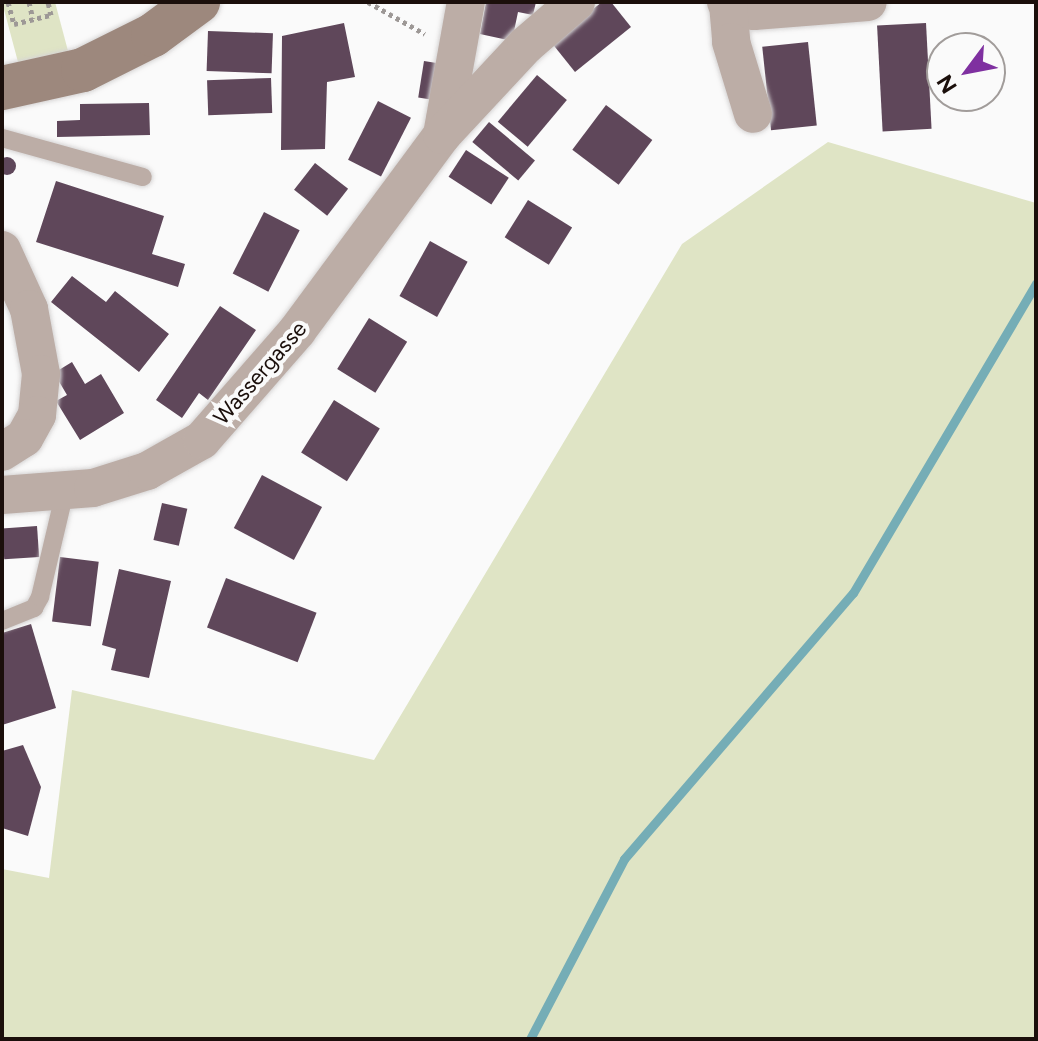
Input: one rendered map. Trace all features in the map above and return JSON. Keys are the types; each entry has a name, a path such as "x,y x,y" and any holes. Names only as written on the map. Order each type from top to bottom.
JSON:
{"main road":[{"path":"2,88 83,70 153,35 198,2"}],"street":[{"name":"Wassergasse","path":"442,135 466,2"},
{"name":"Wassergasse","path":"2,495 65,491 147,471 202,440 297,331 442,135 526,45 576,2"},
{"path":"753,114 731,42 727,3 754,11 868,2"},
{"path":"2,250 29,309 41,374 37,415 24,438 2,452"}],"lane":[{"path":"2,138 143,177"},
{"path":"2,621 34,608 40,597 65,491"}],"path":[{"path":"5,2 14,24 51,15 48,2"},
{"path":"29,2 33,19"},
{"path":"368,2 457,53"}],"green space":[{"path":"2,2 55,2 68,51 18,62"},
{"path":"828,142 1036,203 1036,1039 2,1039 2,869 49,878 72,690 374,760 682,244"}],"building":[{"path":"486,2 536,2 533,15 518,12 512,41 480,34"},
{"path":"602,2 611,2 631,27 575,72 551,42"},
{"path":"344,23 355,77 327,82 325,149 281,150 282,36"},
{"path":"926,23 926,112 931,112 932,129 883,131 877,26"},
{"path":"208,31 273,33 272,73 207,71"},
{"path":"808,42 817,126 771,130 762,47"},
{"path":"424,61 449,65 443,101 418,98"},
{"path":"537,75 567,100 528,147 498,122"},
{"path":"271,78 272,113 208,115 207,80"},
{"path":"378,101 411,118 381,177 348,160"},
{"path":"149,103 150,135 57,137 57,121 80,120 80,104"},
{"path":"606,105 652,140 619,185 572,150"},
{"path":"489,122 535,161 518,180 472,142"},
{"path":"466,150 509,178 491,205 449,177"},
{"path":"7,157 16,166 7,175 -2,166"},
{"path":"315,163 348,189 327,216 294,190"},
{"path":"56,181 164,216 152,254 185,264 178,287 36,242"},
{"path":"528,200 572,228 549,265 505,237"},
{"path":"264,212 300,230 268,292 233,273"},
{"path":"430,241 468,262 437,317 399,296"},
{"path":"72,276 106,302 115,291 169,334 139,372 51,302"},
{"path":"220,306 256,330 208,400 199,393 182,418 156,400"},
{"path":"369,318 407,342 375,393 337,369"},
{"path":"72,362 85,384 101,374 124,413 80,440 56,401 67,395 54,373"},
{"path":"334,400 380,429 347,481 301,453"},
{"path":"262,475 322,507 294,560 234,528"},
{"path":"162,503 187,509 179,546 153,540"},
{"path":"37,526 39,557 4,559 2,528"},
{"path":"60,557 99,562 91,626 52,622"},
{"path":"119,569 171,581 149,678 111,670 116,649 102,645"},
{"path":"226,578 317,613 298,662 207,627"},
{"path":"31,624 56,708 2,725 2,633"},
{"path":"23,745 41,787 28,836 2,828 2,751"}],"waterway":[{"path":"530,1039 624,859 853,593 1036,283"}]}
